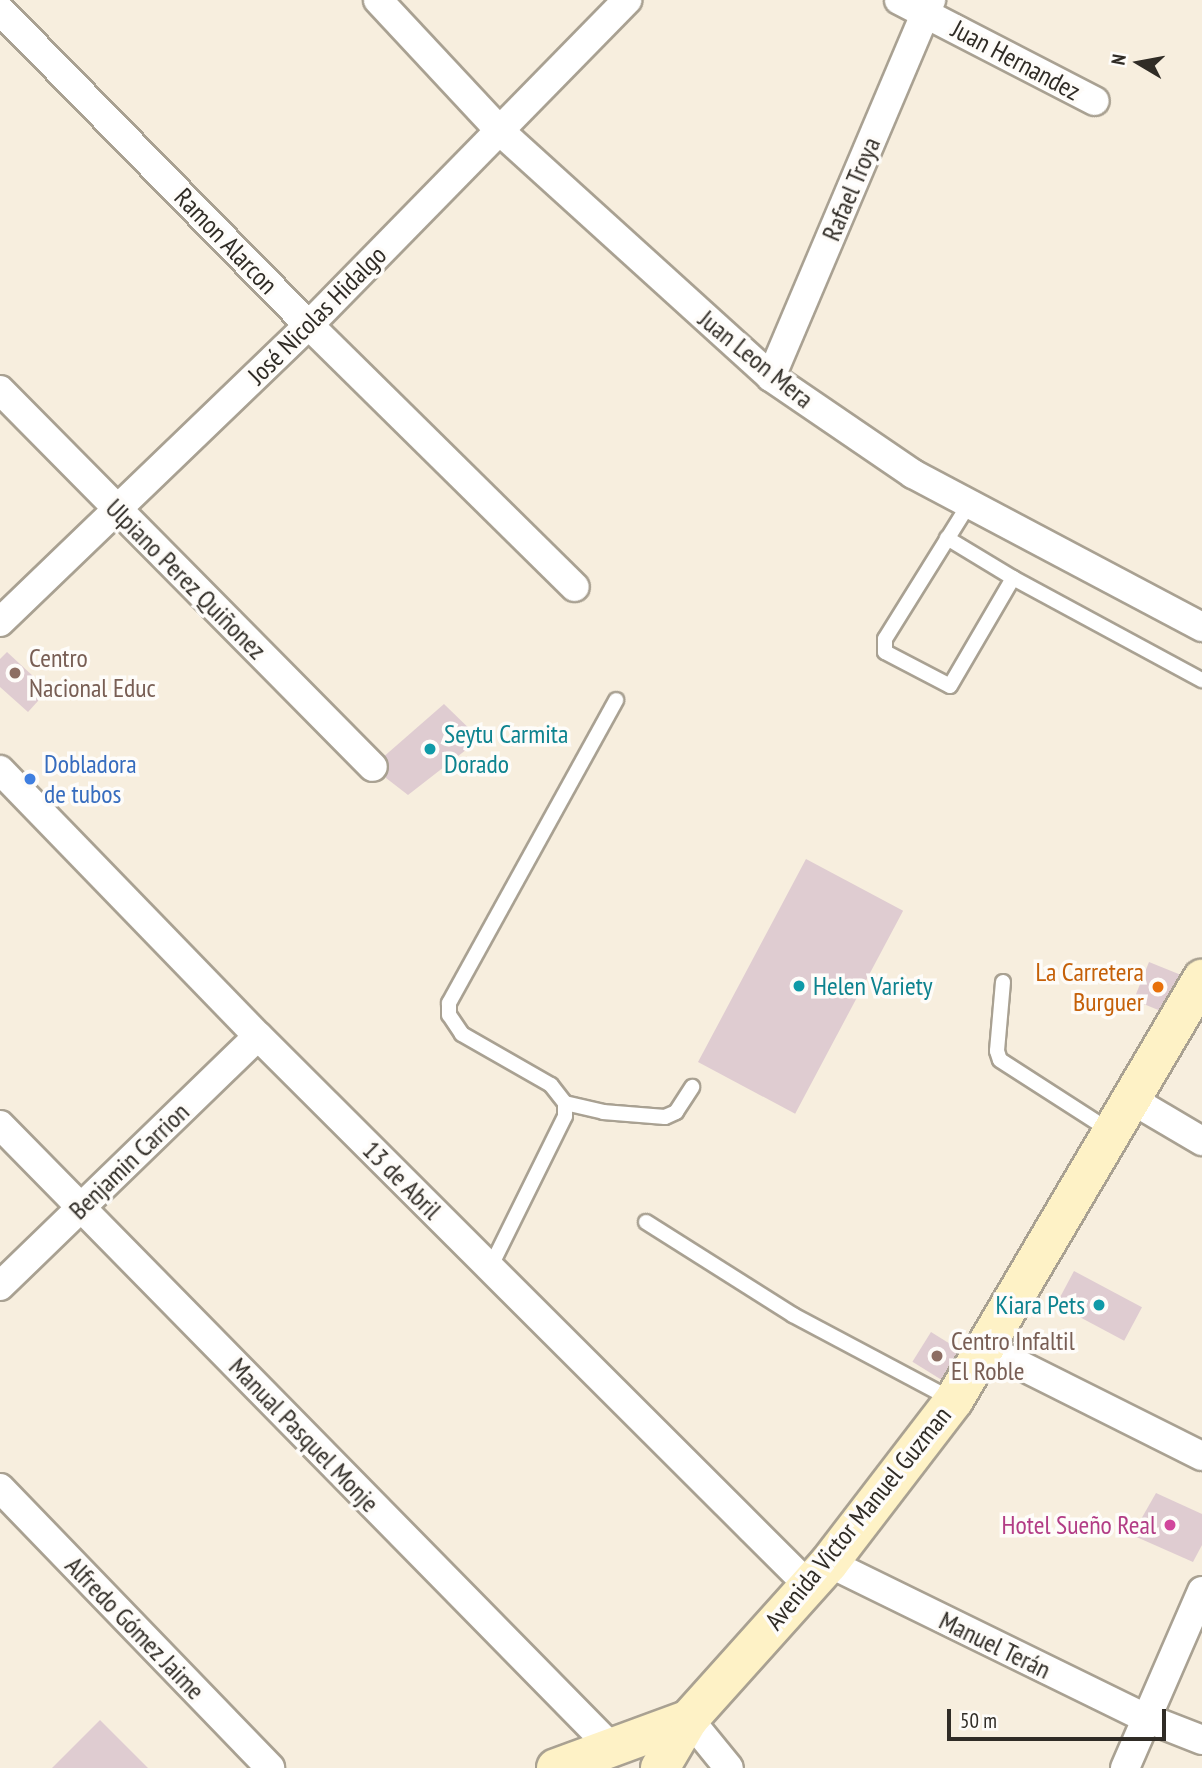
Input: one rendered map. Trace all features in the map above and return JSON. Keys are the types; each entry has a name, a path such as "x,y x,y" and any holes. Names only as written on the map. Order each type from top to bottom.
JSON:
{"street":[{"name":"Juan Leon Mera","path":"378,0 501,132 771,377 913,474 1202,627"},
{"name":"José Nicolas Hidalgo","path":"0,622 309,325 501,132 627,0"},
{"name":"Juan Hernandez","path":"899,0 928,6 1095,101"},
{"name":"Rafael Troya","path":"771,377 928,6"},
{"name":"Ramon Alarcon","path":"0,10 309,325 575,587"},
{"name":"Ulpiano Perez Quiñonez","path":"0,390 373,767"},
{"name":"13 de Abril","path":"0,770 258,1036 490,1268 818,1574"},
{"name":"Avenida Victor Manuel Guzman","path":"660,1768 689,1719 818,1574 954,1400 1134,1101 1202,979"},
{"name":"Benjamin Carrion","path":"0,1286 258,1036"},
{"path":"1134,1101 1202,1141"},
{"name":"Manual Pasquel Monje","path":"0,1125 609,1745"},
{"path":"986,1348 1202,1455"},
{"name":"Alfredo Gómez Jaime","path":"0,1488 270,1768"},
{"name":"Manuel Terán","path":"818,1574 1202,1740"},
{"path":"1125,1768 1202,1591"},
{"path":"556,1768 609,1745 689,1719 729,1768"}],"lane":[{"path":"969,504 884,639 885,652 950,686 1013,578"},
{"path":"947,538 1013,578 1202,680"},
{"path":"490,1268 565,1116 565,1103 551,1085 462,1034 449,1015 449,1003 616,700"},
{"path":"1003,982 997,1051 1000,1060 1114,1134"},
{"path":"565,1103 652,1119 676,1112 692,1087"},
{"path":"646,1222 793,1315 954,1400"}],"building":[{"name":"Centro Nacional Educ","path":"7,652 48,690 28,712 0,687 0,659"},
{"name":"Seytu Carmita Dorado","path":"444,704 480,739 408,795 386,778 381,759"},
{"name":"Helen Variety","path":"806,859 903,911 795,1114 698,1062"},
{"name":"La Carretera Burguer","path":"1149,962 1184,976 1169,1014 1134,1000"},
{"name":"Kiara Pets","path":"1074,1271 1142,1307 1124,1341 1056,1305"},
{"name":"Centro Infaltil El Roble","path":"931,1332 962,1351 943,1381 912,1362"},
{"name":"Hotel Sueño Real","path":"1156,1493 1202,1514 1202,1545 1193,1562 1132,1535"},
{"path":"100,1720 148,1768 52,1768"}],"place":[{"name":"Centro Nacional Educ","path":"15,673"},
{"name":"Seytu Carmita Dorado","path":"430,749"},
{"name":"Dobladora de tubos","path":"30,779"},
{"name":"Helen Variety","path":"799,986"},
{"name":"La Carretera Burguer","path":"1158,987"},
{"name":"Kiara Pets","path":"1099,1305"},
{"name":"Centro Infaltil El Roble","path":"937,1356"},
{"name":"Hotel Sueño Real","path":"1170,1525"}]}
